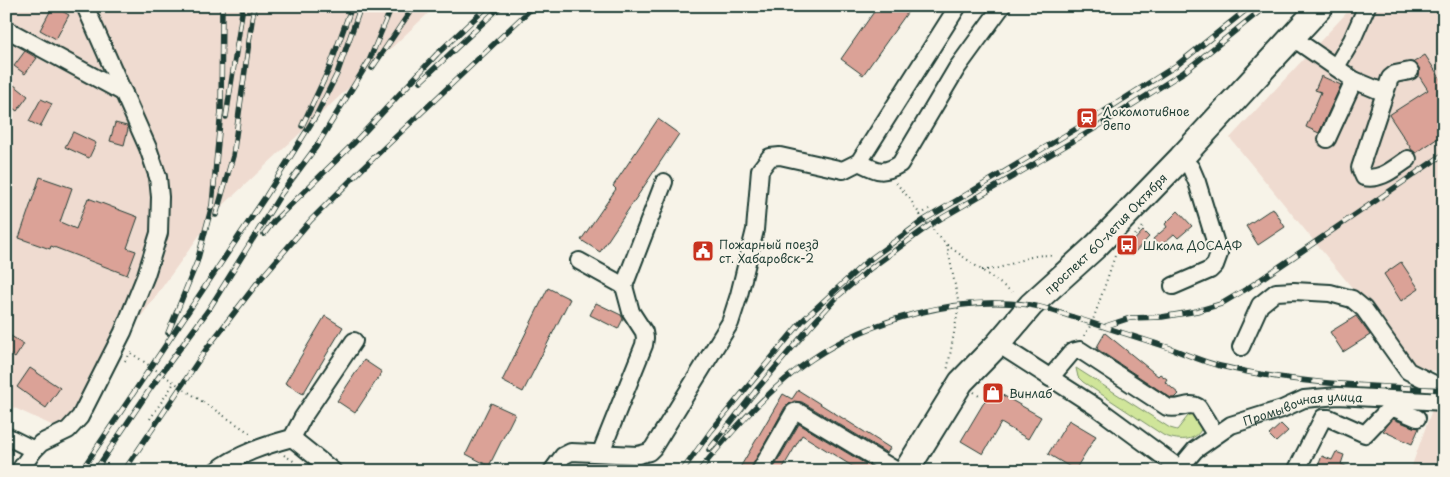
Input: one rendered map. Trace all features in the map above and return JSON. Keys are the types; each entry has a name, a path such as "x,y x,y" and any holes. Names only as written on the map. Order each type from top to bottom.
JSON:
{"highway":[{"name":"проспект 60-летия Октября","path":"906,471 970,389 998,344 1031,305 1096,246 1181,158 1321,6"}],"street":[{"path":"19,471 41,443 68,430 80,417 123,332 146,275 159,233 160,197 158,177 148,148 85,6"},
{"path":"552,471 563,456 571,452 638,455 649,452 653,448 730,323 755,230 760,170 770,157 792,158 843,170 859,162 958,6"},
{"path":"859,162 874,170 888,171 900,164 957,68 1002,6"},
{"path":"1336,67 1352,40 1367,6"},
{"path":"6,29 124,93"},
{"path":"1293,38 1354,80 1385,92"},
{"path":"1408,159 1380,177 1372,179 1364,177 1360,168 1390,78 1395,74 1410,71"},
{"path":"1327,139 1354,80"},
{"path":"1173,286 1210,270 1215,265 1219,254 1194,175 1191,168 1181,158"},
{"path":"601,452 644,346 644,332 631,312 624,286 664,182"},
{"path":"579,261 624,286"},
{"path":"1241,347 1260,305 1276,292 1330,293 1352,299 1364,309 1408,371 1440,384 1441,402"},
{"path":"216,471 228,462 268,444 292,438 303,418 354,341"},
{"path":"998,344 1096,407 1182,469"},
{"path":"1050,378 1072,352 1080,350 1167,407 1177,409 1190,405 1198,407 1215,434"},
{"name":"Промывочная улица","path":"1182,469 1194,450 1215,434 1231,425 1304,400 1338,396 1441,402"},
{"path":"1296,471 1323,418 1329,418 1365,434 1389,409 1396,409 1417,418"},
{"path":"760,471 794,412 797,411 897,471"},
{"path":"6,436 34,450"},
{"path":"292,438 333,471"}],"path":[{"path":"874,170 898,184 920,214 947,245 1012,292"},
{"path":"920,214 929,209"},
{"path":"1080,350 1082,339 1092,323 1115,256 1144,227"},
{"path":"947,245 959,304 946,371 970,389"},
{"path":"982,270 991,271 1039,254 1053,256"},
{"path":"130,353 230,421"},
{"path":"150,419 174,383"}],"shaded area":[{"path":"6,6 436,6 217,211 60,429 6,404"},
{"path":"1353,6 1444,6 1444,371 1419,370 1230,138"},
{"path":"1434,404 1444,405 1444,471 1410,471"}],"green space":[{"path":"1076,368 1170,428 1177,430 1192,413 1195,414 1202,427 1196,436 1191,438 1174,439 1163,435 1083,382 1078,377"}],"building":[{"path":"53,6 69,15 56,39 40,30"},
{"path":"878,6 912,6 863,75 841,59"},
{"path":"25,51 37,58 25,74 14,66"},
{"path":"1425,55 1444,84 1444,134 1416,153 1412,150 1389,115 1428,90 1419,76 1420,69 1414,62"},
{"path":"1321,76 1341,85 1319,133 1306,127 1321,92 1315,90"},
{"path":"14,85 28,96 17,111 6,103 6,95"},
{"path":"41,99 52,104 40,127 29,121"},
{"path":"658,119 679,134 600,252 581,240 616,189 613,186"},
{"path":"115,123 127,126 124,145 110,141"},
{"path":"73,132 96,143 89,158 65,147"},
{"path":"40,177 72,188 60,222 76,229 88,198 138,217 127,248 136,251 127,275 51,246 50,249 19,238"},
{"path":"1273,208 1285,227 1258,245 1246,226"},
{"path":"1178,211 1192,226 1178,238 1174,234 1159,247 1153,239 1167,227 1165,224"},
{"path":"1143,231 1149,237 1131,256 1125,250"},
{"path":"1401,262 1419,289 1401,301 1384,274"},
{"path":"548,288 570,299 523,392 502,381"},
{"path":"596,303 621,315 623,319 618,329 590,315"},
{"path":"325,316 343,327 303,394 285,383"},
{"path":"1356,316 1370,335 1343,352 1330,332"},
{"path":"6,333 24,344 15,358 6,352"},
{"path":"1105,333 1158,376 1160,374 1167,379 1165,382 1179,394 1175,398 1171,398 1097,349"},
{"path":"364,360 382,372 355,413 337,401"},
{"path":"30,368 60,388 46,408 17,387"},
{"path":"992,389 1041,417 1028,439 1001,423 983,454 961,441"},
{"path":"798,390 890,448 887,453 802,402 794,401 785,407 750,471 738,471 783,394 792,399"},
{"path":"491,403 515,414 489,466 466,454"},
{"path":"1393,419 1419,428 1412,444 1383,431"},
{"path":"1069,420 1096,436 1075,470 1048,454"},
{"path":"799,424 874,469 873,471 860,471 802,435 781,471 772,471"},
{"path":"1281,424 1288,431 1276,442 1269,435"},
{"path":"1336,452 1344,455 1341,464 1357,471 1316,471 1322,456 1332,460"}],"railway":[{"path":"168,333 197,262 212,205 221,111 222,6"},
{"path":"226,117 243,6"},
{"path":"216,215 233,156 254,6"},
{"path":"302,126 329,69 352,6"},
{"path":"81,471 266,196 317,114 337,74 361,6"},
{"path":"95,471 150,389 209,309 281,194 316,147 369,61 392,6"},
{"path":"372,68 414,6"},
{"path":"264,234 274,221 353,144 437,54 488,6"},
{"path":"421,81 501,6"},
{"path":"124,471 207,348 258,282 311,220 364,167 534,6"},
{"path":"682,471 711,431 802,321 865,263 924,220 1089,121 1177,65 1251,6"},
{"path":"709,450 809,328 838,296 871,268 930,225 1094,129 1184,72 1266,6"},
{"path":"1106,326 1130,318 1162,317 1197,311 1221,304 1248,288 1444,154"},
{"path":"699,471 767,396 812,359 861,332 916,313 945,307 1003,303 1030,305 1167,347 1210,363 1252,373 1306,381 1444,390"}],"place":[{"name":"Локомотивное депо","path":"1087,118"},
{"name":"Школа ДОСААФ","path":"1127,245"},
{"name":"Пожарный поезд ст. Хабаровск-2","path":"703,251"},
{"name":"Винлаб","path":"993,393"}]}
